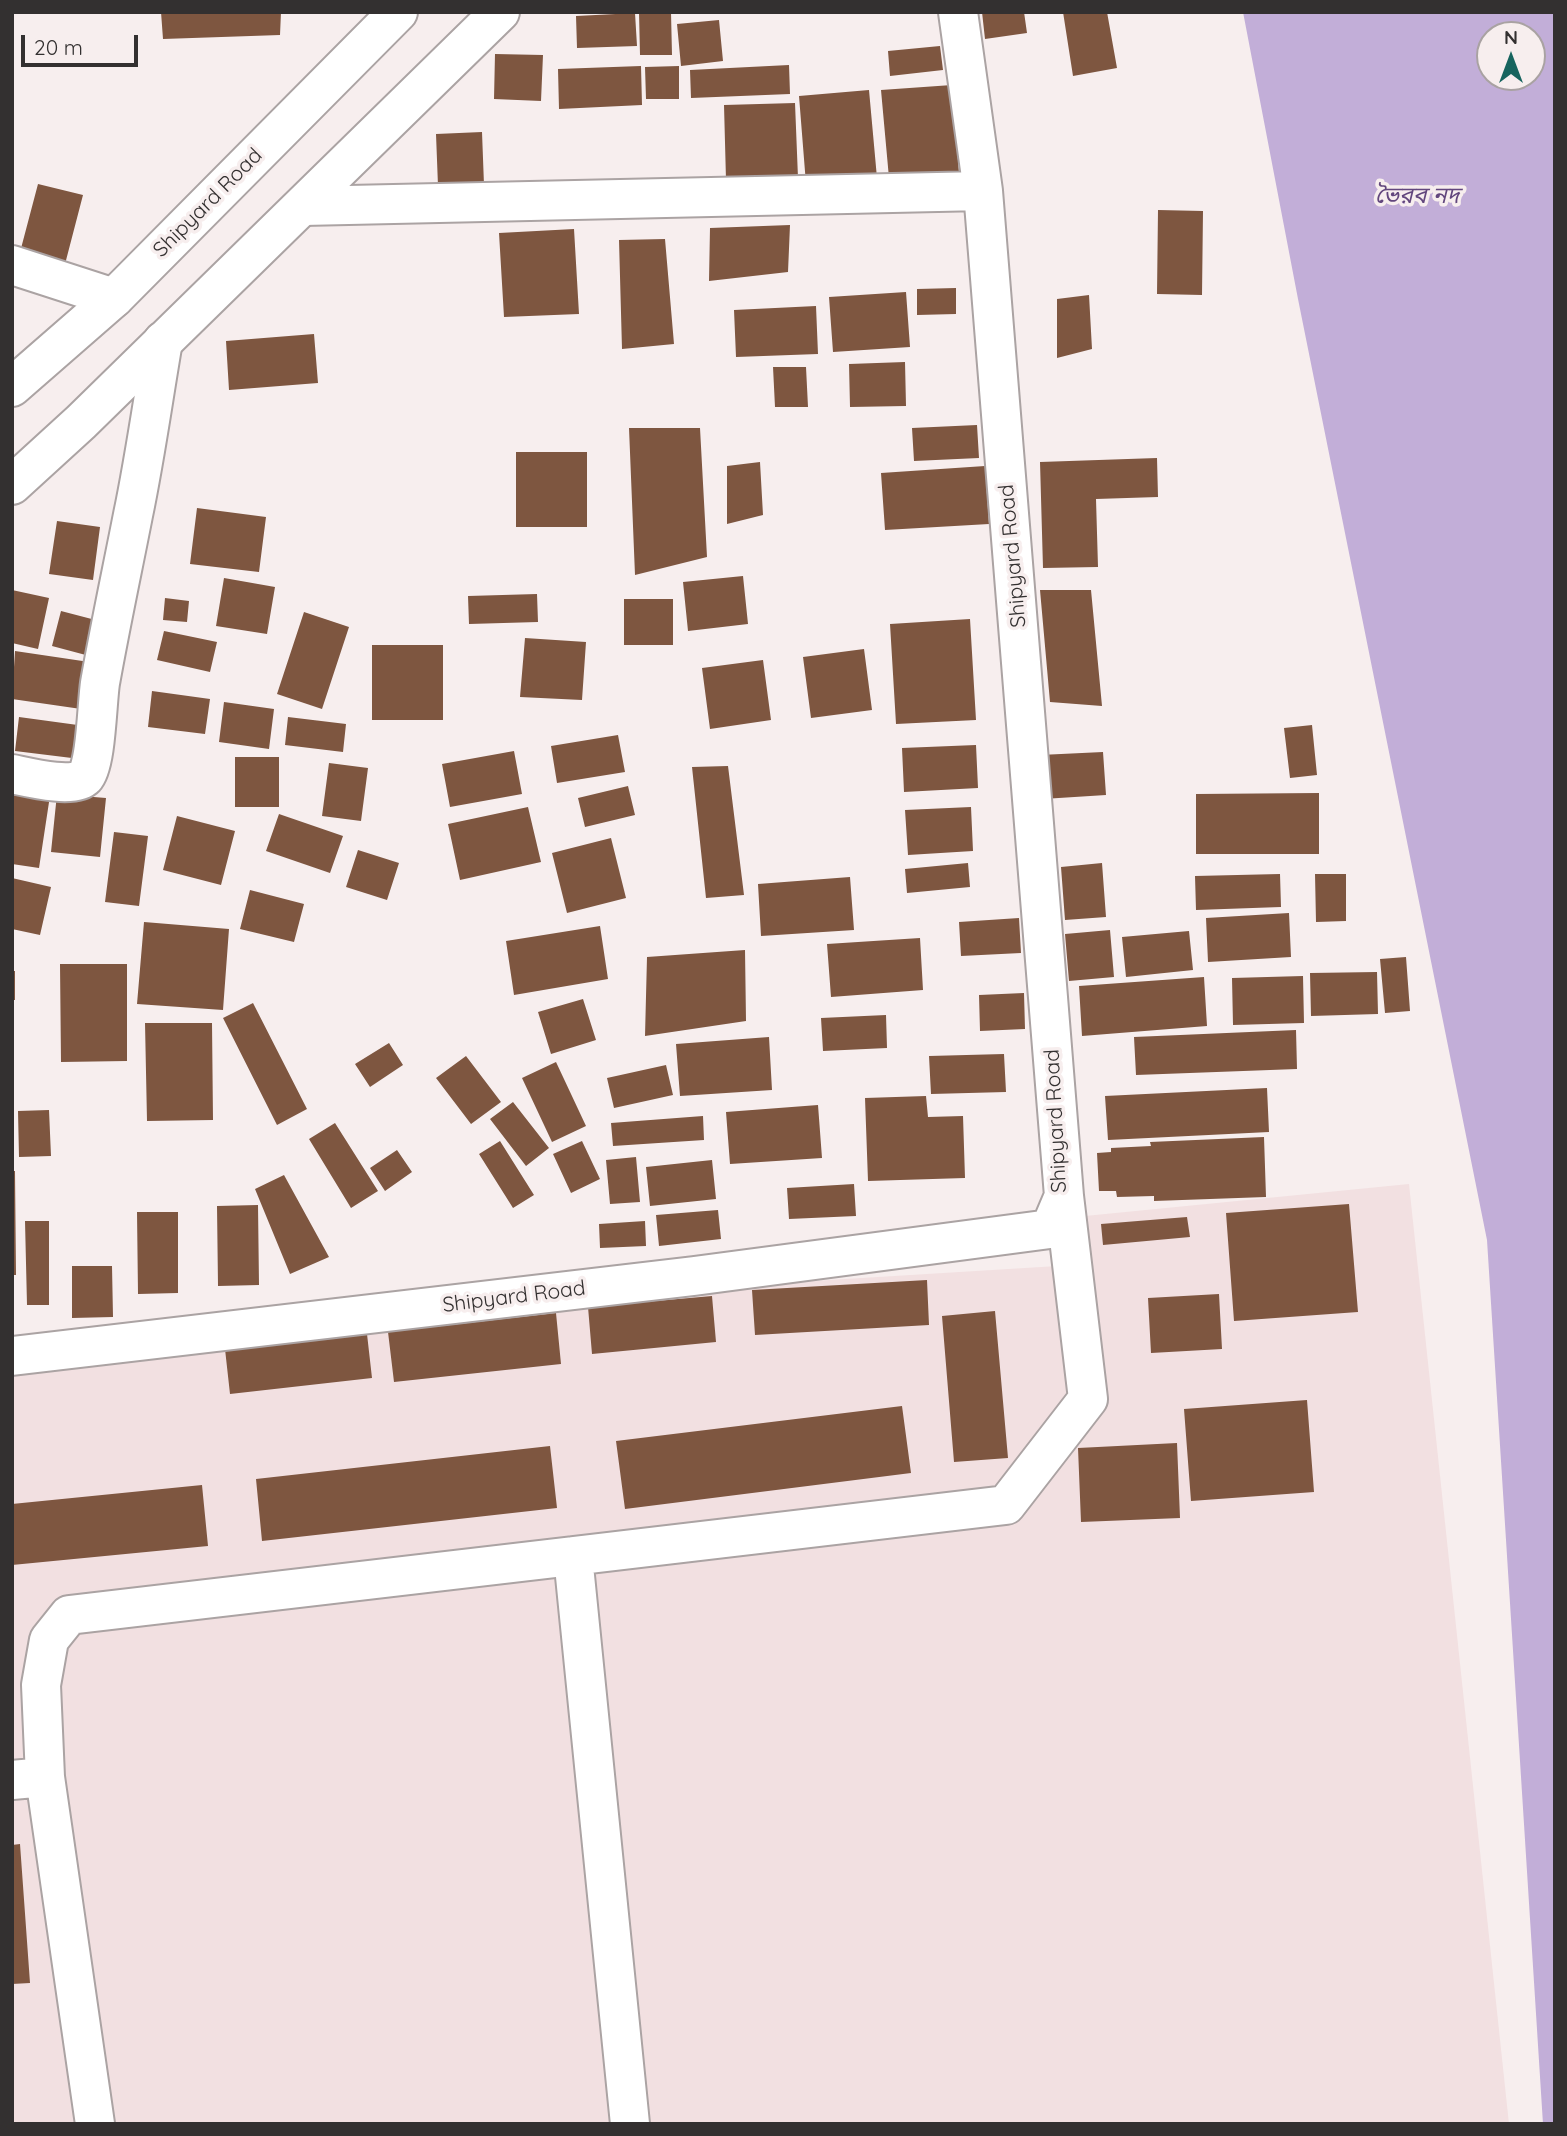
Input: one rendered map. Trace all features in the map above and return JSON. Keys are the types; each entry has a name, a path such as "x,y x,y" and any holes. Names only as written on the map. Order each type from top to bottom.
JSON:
{"street":[{"name":"Shipyard Road","path":"12,387 114,298 398,12"},
{"path":"12,485 303,206 500,12"},
{"name":"Shipyard Road","path":"12,1356 694,1276 1050,1229 1064,1196 983,191 958,12"},
{"path":"303,206 983,191"},
{"path":"12,265 114,298"},
{"path":"12,774 57,782 81,781 91,767 96,709 113,605 133,514 163,341"},
{"path":"95,2124 28,1779 49,1640 69,1615 1006,1505 1088,1399 1064,1196"},
{"path":"573,1556 630,2124"}],"shaded area":[{"path":"1409,1184 1509,2124 12,2124 12,1367 682,1289 1090,1264 1085,1216"}],"water":[{"name":"ভৈরব নদ","path":"1243,12 1555,12 1555,2124 1543,2124 1487,1240"}],"building":[{"path":"161,12 281,12 280,35 163,39"},
{"path":"639,12 671,12 672,55 640,55"},
{"path":"982,12 1024,12 1027,33 985,39"},
{"path":"1063,12 1107,12 1117,68 1073,76"},
{"path":"635,13 637,46 577,48 576,16"},
{"path":"719,20 723,61 681,66 677,24"},
{"path":"940,46 943,70 890,76 888,51"},
{"path":"495,54 543,55 541,101 494,99"},
{"path":"789,65 790,94 691,98 690,70"},
{"path":"641,66 642,105 559,109 558,69"},
{"path":"679,66 679,99 646,99 645,67"},
{"path":"952,85 959,173 889,178 881,90"},
{"path":"869,90 877,178 806,184 799,96"},
{"path":"795,103 798,178 726,180 724,105"},
{"path":"482,132 484,185 438,186 436,134"},
{"path":"38,184 83,195 64,268 19,256"},
{"path":"1158,210 1203,211 1202,295 1157,294"},
{"path":"790,225 788,272 709,281 710,228"},
{"path":"574,229 579,314 504,317 499,233"},
{"path":"665,239 674,344 622,349 619,240"},
{"path":"956,288 956,314 917,315 917,289"},
{"path":"906,292 910,347 833,352 829,297"},
{"path":"1089,295 1092,349 1057,358 1057,299"},
{"path":"816,306 818,354 736,357 734,310"},
{"path":"314,334 318,383 229,390 226,341"},
{"path":"905,362 906,406 850,407 849,364"},
{"path":"773,367 806,367 808,407 775,407"},
{"path":"977,425 979,458 914,461 912,428"},
{"path":"629,428 700,428 707,557 635,575"},
{"path":"516,452 587,452 587,527 516,527"},
{"path":"1157,458 1158,497 1096,499 1098,567 1043,568 1040,462"},
{"path":"760,462 763,515 727,524 727,466"},
{"path":"985,466 989,524 885,530 881,473"},
{"path":"197,508 266,517 259,572 190,564"},
{"path":"57,521 100,527 93,580 49,574"},
{"path":"743,576 748,624 688,631 683,582"},
{"path":"224,578 275,587 267,634 216,626"},
{"path":"12,590 49,598 38,649 12,643"},
{"path":"1040,590 1091,590 1102,706 1050,702"},
{"path":"537,594 538,622 469,624 468,596"},
{"path":"165,598 189,601 187,622 163,620"},
{"path":"624,599 673,599 673,645 624,645"},
{"path":"61,611 107,623 97,658 52,646"},
{"path":"304,612 349,627 322,709 277,694"},
{"path":"970,619 976,720 896,724 890,624"},
{"path":"164,631 217,642 210,672 157,660"},
{"path":"525,638 586,642 582,700 520,697"},
{"path":"372,645 443,645 443,720 372,720"},
{"path":"864,649 872,710 811,718 803,657"},
{"path":"15,651 96,663 88,710 12,699"},
{"path":"763,660 771,720 710,729 702,668"},
{"path":"152,691 210,699 205,734 148,727"},
{"path":"224,702 274,709 269,749 219,742"},
{"path":"19,717 85,726 80,759 15,751"},
{"path":"288,717 346,724 343,752 285,745"},
{"path":"1312,725 1317,775 1290,778 1284,728"},
{"path":"618,735 625,772 557,783 551,746"},
{"path":"976,745 978,788 904,792 902,748"},
{"path":"514,751 522,794 450,807 442,764"},
{"path":"1103,752 1106,795 1043,799 1040,755"},
{"path":"235,757 279,757 279,807 235,807"},
{"path":"329,763 368,768 361,821 322,816"},
{"path":"728,766 744,895 706,898 692,767"},
{"path":"12,783 51,789 39,868 12,864"},
{"path":"628,786 635,815 585,827 578,798"},
{"path":"1319,793 1319,854 1196,854 1196,794"},
{"path":"57,794 106,798 100,857 51,852"},
{"path":"528,807 541,862 460,880 448,824"},
{"path":"971,807 973,851 908,855 905,810"},
{"path":"279,814 343,836 330,873 266,851"},
{"path":"177,816 235,831 221,885 163,870"},
{"path":"114,832 148,836 139,906 105,902"},
{"path":"611,838 626,898 567,913 552,853"},
{"path":"358,850 399,863 387,900 346,887"},
{"path":"968,863 970,887 907,893 905,869"},
{"path":"1102,863 1106,917 1065,920 1061,867"},
{"path":"1280,874 1281,907 1196,910 1195,876"},
{"path":"1315,874 1346,874 1346,921 1316,922"},
{"path":"850,877 854,930 761,936 758,884"},
{"path":"12,878 51,887 40,935 12,929"},
{"path":"250,890 304,904 294,942 240,929"},
{"path":"1289,913 1291,957 1208,962 1206,918"},
{"path":"1019,918 1021,953 961,956 959,922"},
{"path":"144,922 229,929 223,1010 137,1004"},
{"path":"600,926 608,979 514,995 506,941"},
{"path":"1110,930 1114,977 1069,981 1065,934"},
{"path":"1189,931 1193,970 1126,977 1122,937"},
{"path":"920,938 923,990 831,997 827,944"},
{"path":"745,950 746,1021 645,1036 647,957"},
{"path":"1406,957 1410,1011 1385,1013 1380,959"},
{"path":"60,964 127,964 127,1061 61,1062"},
{"path":"12,971 15,971 15,1000 12,1000"},
{"path":"1377,972 1378,1014 1311,1016 1310,973"},
{"path":"1303,976 1304,1023 1233,1025 1232,978"},
{"path":"1204,977 1207,1026 1082,1036 1079,986"},
{"path":"1024,993 1025,1029 980,1031 979,995"},
{"path":"583,999 596,1040 551,1054 538,1012"},
{"path":"253,1003 307,1109 277,1125 223,1018"},
{"path":"886,1015 887,1048 823,1051 821,1018"},
{"path":"145,1023 212,1023 213,1120 147,1121"},
{"path":"1296,1030 1297,1069 1136,1075 1134,1037"},
{"path":"769,1037 772,1090 680,1096 676,1044"},
{"path":"389,1043 403,1065 370,1087 355,1064"},
{"path":"1004,1054 1006,1092 931,1094 929,1056"},
{"path":"466,1056 501,1102 471,1124 436,1078"},
{"path":"556,1062 586,1126 552,1142 522,1078"},
{"path":"666,1065 673,1095 614,1108 607,1078"},
{"path":"1267,1088 1269,1132 1108,1140 1105,1096"},
{"path":"926,1096 928,1117 963,1116 965,1178 868,1181 865,1098"},
{"path":"513,1102 549,1148 526,1166 490,1119"},
{"path":"818,1105 822,1158 730,1164 726,1112"},
{"path":"49,1110 51,1156 19,1157 18,1111"},
{"path":"703,1116 704,1140 613,1146 611,1123"},
{"path":"335,1123 378,1191 351,1208 309,1139"},
{"path":"1264,1137 1266,1197 1154,1201 1154,1196 1117,1197 1116,1191 1099,1191 1097,1153 1111,1152 1111,1148 1151,1146 1150,1142"},
{"path":"500,1141 534,1195 513,1208 479,1154"},
{"path":"582,1141 600,1179 571,1193 553,1154"},
{"path":"397,1150 412,1172 385,1191 370,1168"},
{"path":"636,1157 640,1202 610,1204 606,1160"},
{"path":"712,1160 716,1199 650,1206 646,1167"},
{"path":"12,1171 15,1171 16,1275 12,1275"},
{"path":"284,1175 329,1257 290,1274 255,1189"},
{"path":"854,1184 856,1216 789,1219 787,1188"},
{"path":"1349,1204 1358,1312 1234,1321 1226,1213"},
{"path":"258,1205 259,1285 218,1286 217,1206"},
{"path":"718,1210 721,1239 659,1246 656,1215"},
{"path":"137,1212 178,1212 178,1293 138,1294"},
{"path":"1187,1217 1190,1237 1103,1245 1101,1224"},
{"path":"25,1221 49,1221 49,1305 27,1305"},
{"path":"645,1221 646,1246 600,1248 599,1224"},
{"path":"72,1266 112,1266 113,1317 72,1318"},
{"path":"927,1280 929,1325 755,1335 752,1290"},
{"path":"1219,1294 1222,1349 1151,1353 1148,1298"},
{"path":"712,1296 716,1342 592,1354 588,1307"},
{"path":"995,1311 1008,1458 954,1462 942,1316"},
{"path":"556,1313 561,1364 394,1382 388,1332"},
{"path":"367,1334 372,1378 230,1394 225,1349"},
{"path":"1307,1400 1314,1492 1191,1501 1184,1409"},
{"path":"902,1406 911,1473 625,1509 616,1441"},
{"path":"1177,1443 1180,1518 1081,1522 1078,1448"},
{"path":"550,1446 557,1508 262,1541 256,1479"},
{"path":"202,1485 208,1546 12,1565 12,1504"},
{"path":"20,1844 30,1983 12,1984 12,1845"}]}
